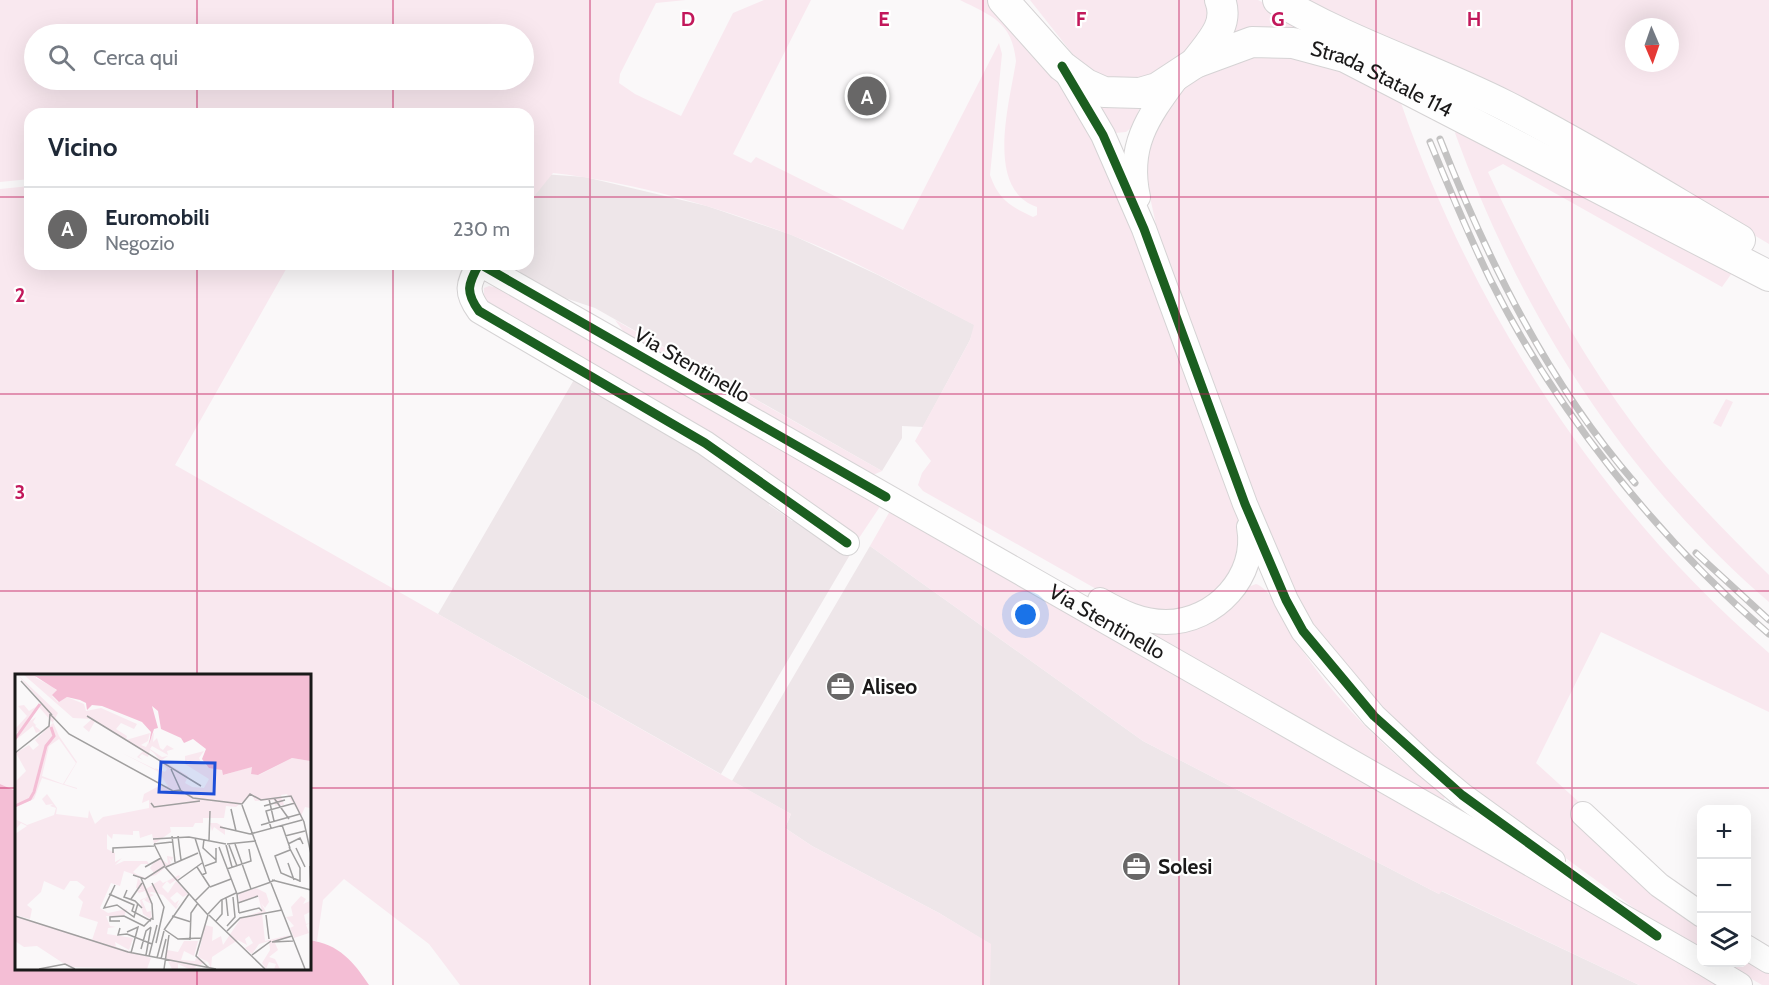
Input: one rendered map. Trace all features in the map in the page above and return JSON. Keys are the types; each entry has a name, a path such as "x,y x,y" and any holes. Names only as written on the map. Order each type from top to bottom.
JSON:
{"main road":[{"name":"Strada Statale 114","path":"1003,0 1062,66 1086,84 1104,92 1140,93 1157,88 1186,69 1252,42 1293,43 1345,57 1769,276"},
{"path":"1186,69 1221,26 1224,15 1220,0"},
{"name":"Strada Statale 114","path":"1278,0 1339,33 1388,52 1506,106 1769,257"}],"street":[{"path":"1062,66 1103,135 1144,229 1245,504 1302,631 1374,716 1462,795 1658,936"},
{"path":"1144,229 1134,179 1135,155 1140,135 1156,106 1186,69"},
{"path":"476,270 470,281 470,299 479,311 705,442 847,543"},
{"name":"Via Stentinello","path":"489,270 1697,959"},
{"path":"886,497 985,535 1126,615 1167,622 1187,619 1219,603 1243,575 1251,554 1245,504"},
{"path":"1443,813 1458,810 1462,803 1462,795"},
{"path":"1583,814 1659,885 1698,913"},
{"path":"1751,950 1769,962"},
{"name":"Via Stentinello","path":"1710,967 1740,985"}],"shaded area":[{"path":"0,0 686,0 656,3 620,74 619,83 635,94 681,116 733,13 764,0 811,0 733,154 751,163 756,157 903,230 999,43 1002,54 990,175 997,190 1006,201 1033,217 1037,215 1037,207 1021,197 1011,182 1005,164 1006,120 1016,61 1014,48 1010,37 999,22 960,0 987,0 1041,57 1085,121 1133,233 1156,225 1143,164 1160,119 1183,89 1201,73 1246,53 1315,57 1401,103 1431,180 1465,256 1505,330 1549,402 1598,471 1651,536 1708,597 1769,653 1769,712 1601,632 1536,763 1580,803 1697,921 1697,947 1638,911 1470,788 1394,724 1348,675 1309,622 1283,571 1256,500 1234,508 1239,523 1240,553 1225,587 1181,613 1128,607 923,491 918,485 922,473 931,461 915,441 970,340 974,325 884,277 791,235 674,196 613,182 553,173 534,197 534,108 24,108 24,180 0,182"},
{"path":"1030,0 1213,0 1214,4 1198,43 1145,78 1129,83 1086,71"},
{"path":"1231,0 1258,0 1317,30 1397,64 1627,185 1327,37 1224,42"},
{"path":"1296,0 1769,0 1769,244 1739,226"},
{"path":"1093,104 1141,104 1133,126 1126,132 1115,133 1107,126"},
{"path":"1458,129 1737,266 1722,287 1503,164 1488,172 1542,279 1604,383 1665,465 1769,575 1769,602 1717,553 1668,501 1623,446 1582,388 1545,328 1511,265 1481,200 1455,133"},
{"path":"534,173 585,177 707,206 792,235 878,275 975,325 970,340 923,427 902,426 902,438 882,471 595,308 559,296 519,270 534,270"},
{"path":"24,187 24,270 286,270 175,465 791,814 785,828 812,846 939,913 991,944 990,985 460,985 429,944 344,879 323,900 317,941 310,940 310,674 15,674 15,791 0,784 0,189"},
{"path":"489,286 498,288 881,505 859,538 708,438 489,304 484,296 484,288"},
{"path":"615,320 882,471 873,475 626,335"},
{"path":"575,378 701,447 768,496 769,505 792,521 801,518 851,553 721,774 438,614"},
{"path":"1726,399 1733,402 1721,427 1713,423"},
{"path":"890,511 1724,985 1639,985 1442,891 1439,894 1143,741 870,546"},
{"path":"870,546 1143,741 1439,894 1441,891 1639,985 990,985 990,944 939,913 812,846 785,828 791,814 732,781"},
{"path":"1256,584 1269,594 1302,650 1333,691 1386,746 1445,796 1444,800 1141,628"},
{"path":"0,784 15,791 15,970 310,970 310,940 329,945 345,955 369,985 0,985"},
{"path":"1751,960 1769,971 1769,985 1762,985 1731,967 1751,967"}],"railway":[{"path":"1440,139 1478,230 1523,319 1575,404 1635,483"},
{"path":"1430,142 1490,279 1545,376 1578,424 1612,470 1688,557 1769,634"},
{"path":"1696,553 1769,620"}],"cycle path":[{"path":"1062,66 1103,135 1144,229 1245,504 1286,600 1303,631 1374,716 1462,795 1657,936"},
{"path":"476,270 470,283 470,293 479,311 705,443 847,543"},
{"path":"490,270 886,497"}],"place":[{"name":"Euromobili","path":"867,96"},
{"name":"Aliseo","path":"841,687"},
{"name":"Solesi","path":"1137,867"}]}
